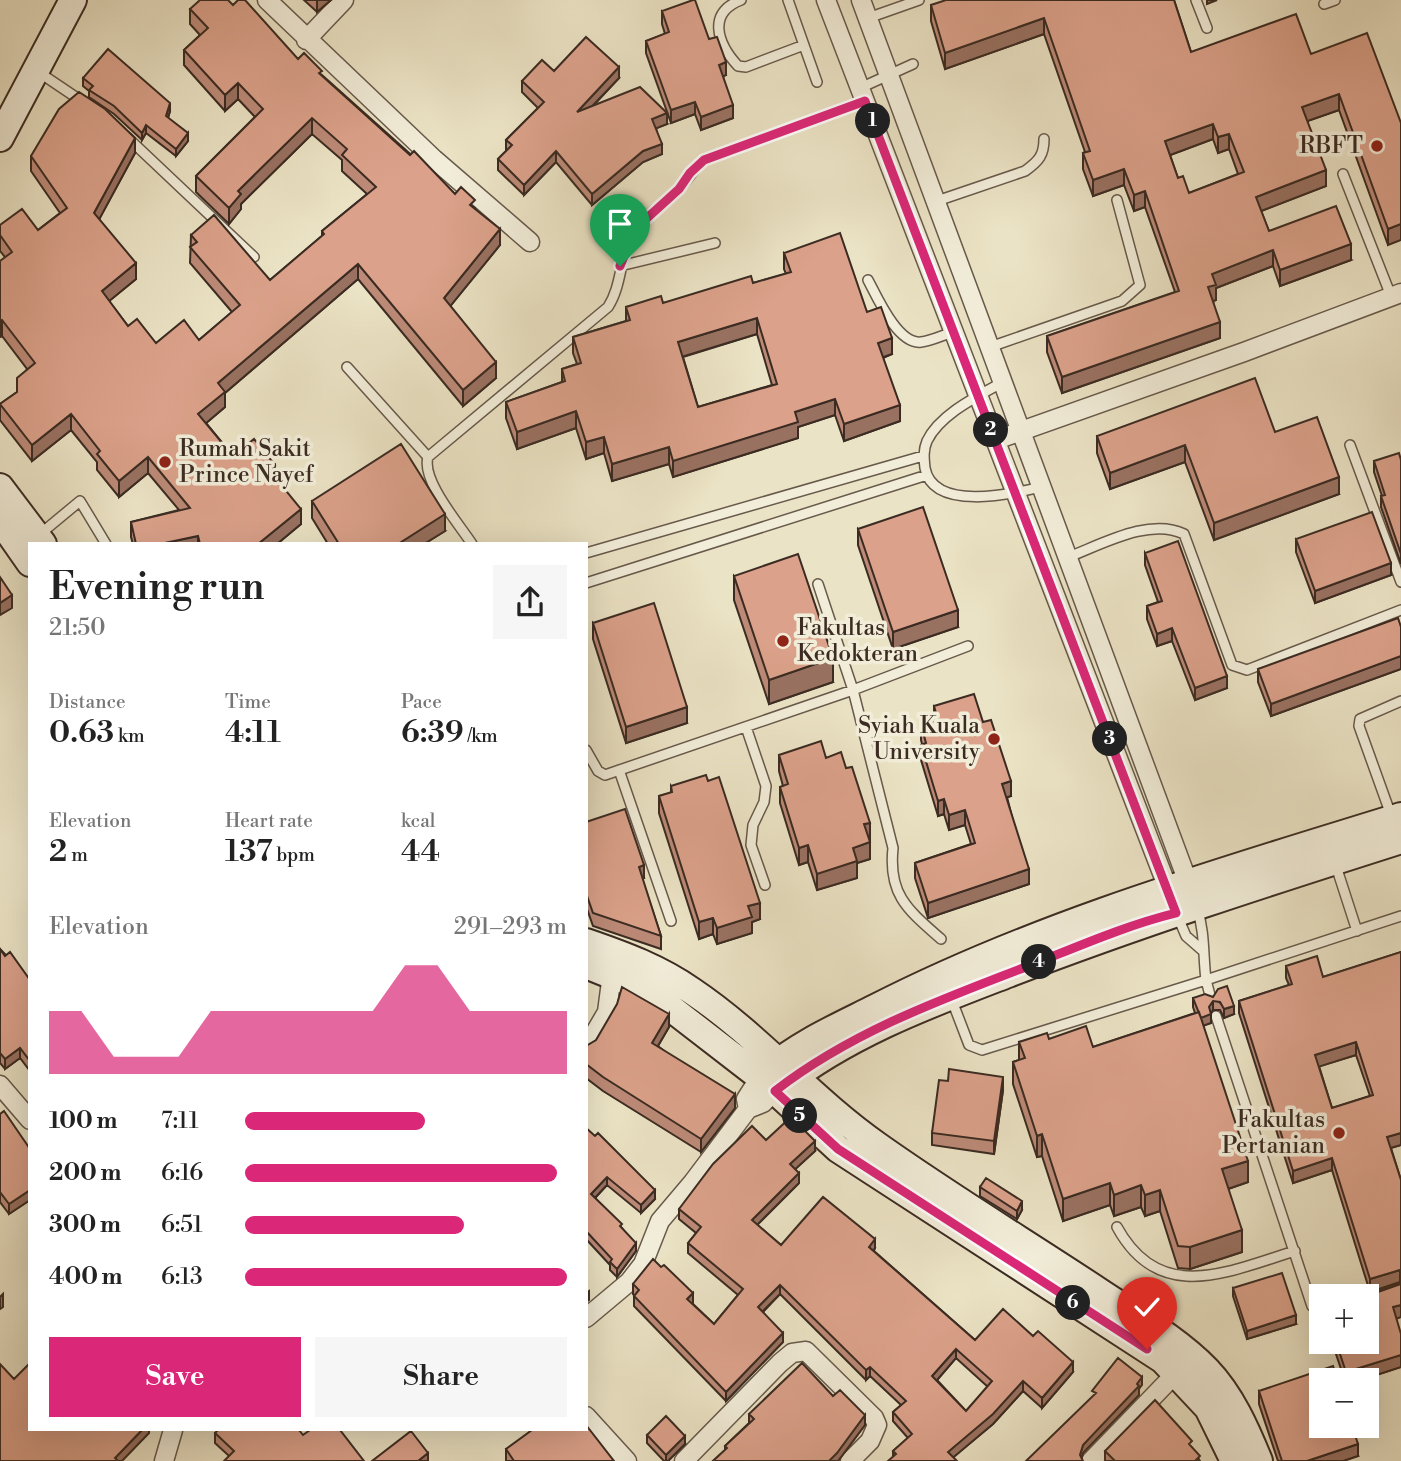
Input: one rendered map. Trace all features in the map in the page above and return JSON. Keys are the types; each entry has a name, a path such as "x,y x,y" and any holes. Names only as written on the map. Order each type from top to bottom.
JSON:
{"street":[{"path":"0,99 53,0"},
{"path":"0,138 73,0"},
{"path":"267,0 434,159 530,242"},
{"path":"306,40 344,0"},
{"path":"826,0 977,396 1183,898"},
{"path":"862,0 891,75 934,202 1022,431 1183,898"},
{"path":"996,440 1396,294"},
{"path":"0,487 30,542"},
{"path":"0,520 28,544"},
{"path":"588,1316 629,1283 643,1264 660,1221 694,1182 748,1109 763,1103 776,1077 800,1046 911,989 1398,828"},
{"path":"776,1077 951,996 1127,928 1183,898 1334,862 1398,828"},
{"path":"588,943 655,969 692,991 776,1077 838,1149 1155,1354 1177,1372 1208,1408 1234,1461"},
{"path":"588,966 612,974 668,1006 821,1104 879,1147 1145,1322 1192,1356 1213,1377 1233,1406 1259,1461"},
{"path":"588,1045 607,1012 612,974"},
{"path":"0,1085 6,1103 28,1119"},
{"path":"684,1461 780,1363 798,1350 806,1351 874,1418 877,1425 874,1434 850,1461"},
{"path":"1091,1461 1177,1372"},
{"path":"588,1418 627,1461"},
{"path":"164,1461 173,1431"}],"lane":[{"path":"741,0 726,6 718,19 719,29 737,66 746,68 804,45"},
{"path":"788,0 817,82"},
{"path":"868,18 919,0"},
{"path":"1196,0 1207,28"},
{"path":"1324,4 1335,0"},
{"path":"471,542 430,480 425,467 428,457 608,307 615,295 620,266 635,229 679,189 690,173 704,160 863,94 913,64"},
{"path":"35,71 89,106"},
{"path":"119,129 254,257"},
{"path":"934,202 1026,171 1038,162 1044,151 1044,139"},
{"path":"1343,174 1396,294"},
{"path":"990,347 1122,301 1140,285 1117,200"},
{"path":"620,266 715,243"},
{"path":"868,280 890,319 909,341 919,342 953,332"},
{"path":"347,367 428,457"},
{"path":"1003,382 977,396 943,423 927,441 923,456 927,475 937,486 967,497 1017,493 1041,487"},
{"path":"1350,445 1401,582"},
{"path":"588,552 923,456"},
{"path":"588,582 927,475"},
{"path":"39,542 80,501 105,542"},
{"path":"1066,558 1152,528 1170,527 1184,534 1233,665 1240,669 1259,665 1401,610"},
{"path":"818,584 853,690 893,848 891,872 900,900 941,939"},
{"path":"588,754 598,771 605,775 853,690 968,646"},
{"path":"1398,828 1359,726 1360,719 1366,715 1401,701"},
{"path":"746,727 766,786 764,802 753,825 751,845 765,885"},
{"path":"619,770 671,921"},
{"path":"1334,862 1357,931"},
{"path":"1183,898 1203,927 1202,950 1211,999"},
{"path":"1183,898 1186,936 1202,950"},
{"path":"951,996 968,1045 982,1050 1401,916"},
{"path":"1216,1016 1309,1296"},
{"path":"1117,1227 1126,1244 1171,1274 1186,1278 1214,1275 1295,1251"},
{"path":"1379,1296 1401,1289"}],"building":[{"path":"200,0 228,0 233,5 238,0 245,0 298,59 304,53 322,71 319,73 410,155 414,151 455,194 461,187 475,200 470,205 500,229 444,298 496,362 463,390 358,264 218,383 225,392 198,414 233,456 254,439 275,465 269,470 301,509 260,542 200,542 198,536 170,542 136,542 131,522 190,508 148,457 119,481 97,454 100,451 71,414 32,445 0,404 17,392 17,378 35,363 2,320 0,322 0,261 12,252 0,235 0,225 22,209 38,230 67,208 31,156 59,109 79,92 105,109 135,138 94,213 136,263 102,291 128,326 137,319 156,343 184,320 199,340 240,305 190,247 197,242 191,235 214,215 270,280 324,234 322,231 376,187 342,155 347,149 312,118 238,191 241,194 229,208 196,176 263,109 238,83 225,95 184,50 208,28 190,9"},
{"path":"693,0 709,39 717,37 726,62 719,65 733,105 701,117 695,102 671,110 646,41 669,32 662,11"},
{"path":"946,0 1174,0 1191,52 1296,14 1311,54 1367,33 1401,123 1401,224 1388,229 1339,94 1302,107 1326,170 1256,197 1269,231 1336,206 1351,244 1280,270 1273,250 1212,274 1216,285 1208,287 1220,322 1062,377 1047,336 1179,291 1145,191 1134,195 1124,169 1093,180 1083,153 1090,151 1044,18 945,53 931,5","holes":["1213,124 1218,137 1229,134 1244,172 1189,193 1183,176 1178,178 1165,141"]},
{"path":"586,37 619,67 577,112 640,87 667,113 652,119 662,144 643,151 592,194 556,151 524,185 498,159 512,145 506,140 544,102 522,81 542,60 554,71"},
{"path":"108,49 170,103 166,116 188,133 176,149 146,125 142,133 114,106 89,90 93,86 83,78"},
{"path":"840,233 867,312 881,307 892,338 878,343 900,405 844,424 835,399 795,412 798,422 673,461 669,447 612,464 604,437 586,442 576,411 517,432 506,402 565,381 562,369 581,363 573,337 630,320 626,307 661,296 663,303 751,276 753,283 791,272 784,253","holes":["757,318 777,384 698,407 678,342"]},
{"path":"1255,378 1275,432 1317,417 1339,477 1214,523 1185,445 1110,473 1097,436"},
{"path":"401,444 445,514 401,542 338,542 312,501"},
{"path":"1399,453 1401,554 1381,496 1385,495 1374,461"},
{"path":"923,507 958,610 893,632 858,529"},
{"path":"1372,512 1391,563 1315,591 1296,539"},
{"path":"1178,541 1227,676 1195,688 1172,628 1157,634 1147,606 1162,601 1145,553"},
{"name":"Fakultas Kedokteran","path":"798,554 833,658 769,680 734,576"},
{"path":"0,577 12,595 0,603"},
{"path":"654,603 687,707 626,727 593,623"},
{"path":"1398,618 1401,627 1401,656 1271,704 1258,669"},
{"path":"974,694 983,722 991,720 1011,781 1002,784 1029,869 928,903 915,863 975,843 965,810 949,815 944,799 938,801 921,745 926,743 921,725 938,720 934,706"},
{"path":"821,741 826,758 841,752 846,768 852,767 870,823 864,824 870,842 853,848 857,861 817,874 808,845 799,848 780,787 788,784 779,755"},
{"path":"706,775 708,781 719,777 760,903 748,906 752,917 717,928 713,918 699,922 659,796 672,792 671,786"},
{"path":"625,809 644,865 639,867 661,936 593,913 588,899 588,821"},
{"path":"0,949 5,956 10,952 28,977 28,1058 20,1048 5,1059 0,1053"},
{"name":"Fakultas Pertanian","path":"1401,952 1401,1133 1387,1137 1401,1180 1401,1271 1370,1279 1332,1158 1293,1171 1239,1001 1292,984 1286,966 1317,956 1323,977","holes":["1356,1042 1373,1095 1332,1108 1315,1055"]},
{"path":"1227,986 1234,1006 1224,1009 1220,1002 1213,1001 1209,1007 1211,1014 1201,1018 1193,998 1205,994 1213,997 1218,989"},
{"path":"622,987 669,1014 652,1043 735,1094 701,1139 588,1066 588,1045 596,1040 617,1004"},
{"path":"1199,1012 1248,1161 1222,1169 1242,1230 1190,1247 1178,1246 1160,1190 1145,1195 1141,1185 1114,1195 1110,1183 1063,1199 1042,1134 1037,1136 1013,1062 1025,1058 1019,1042 1047,1033 1049,1039 1086,1026 1093,1047"},
{"path":"949,1069 1003,1077 994,1141 932,1133 939,1080 948,1081"},
{"path":"4,1111 28,1146 28,1191 9,1204 0,1192 0,1114"},
{"path":"791,1117 815,1141 790,1164 799,1173 752,1220 781,1245 823,1197 875,1239 869,1247 975,1340 1003,1309 1033,1336 1038,1331 1073,1362 1042,1398 1023,1381 993,1414 948,1452 957,1461 888,1461 896,1454 893,1451 912,1434 893,1412 906,1401 870,1367 866,1370 780,1285 758,1307 783,1333 726,1392 634,1296 639,1290 633,1284 653,1259 661,1267 664,1265 693,1293 687,1299 714,1324 743,1289 688,1243 701,1227 679,1209 713,1164 752,1126 766,1140","holes":["956,1349 992,1381 966,1411 932,1376"]},
{"path":"588,1130 595,1136 598,1133 655,1190 641,1205 607,1177 591,1194 622,1224 620,1226 636,1243 617,1269 610,1262 612,1259 588,1233"},
{"path":"986,1178 1022,1201 1017,1211 980,1187"},
{"path":"1282,1273 1296,1315 1247,1331 1233,1288"},
{"path":"1401,1284 1401,1305 1393,1307 1401,1334 1401,1355 1359,1368 1345,1368 1340,1354 1379,1354 1379,1292"},
{"path":"1118,1358 1142,1377 1137,1384 1139,1386 1083,1445 1080,1455 1083,1461 1026,1461 1096,1393 1092,1391"},
{"path":"802,1363 833,1396 840,1390 865,1415 837,1453 829,1461 713,1461 754,1419 749,1414"},
{"path":"0,1364 14,1379 28,1365 28,1431 141,1431 115,1458 118,1461 0,1461"},
{"path":"1309,1374 1309,1438 1356,1438 1358,1444 1307,1461 1282,1461 1259,1391"},
{"path":"1155,1400 1192,1441 1189,1444 1200,1456 1195,1461 1115,1461 1105,1451"},
{"path":"666,1416 685,1436 666,1455 647,1435"},
{"path":"588,1428 614,1461 514,1461 506,1449 531,1431 588,1431"},
{"path":"300,1431 303,1435 309,1431 341,1431 364,1461 224,1461 234,1451 215,1433"},
{"path":"411,1431 428,1453 418,1461 372,1461"}],"place":[{"name":"RBFT","path":"1377,146"},
{"name":"Rumah Sakit Prince Nayef","path":"165,462"},
{"name":"Fakultas Kedokteran","path":"783,641"},
{"name":"Syiah Kuala University","path":"994,739"},
{"name":"Fakultas Pertanian","path":"1339,1133"}],"route":[{"path":"620,266 635,229 668,200 704,160 865,101 1176,913 1127,928 918,1009 829,1053 775,1091 838,1149 1147,1349"}]}
